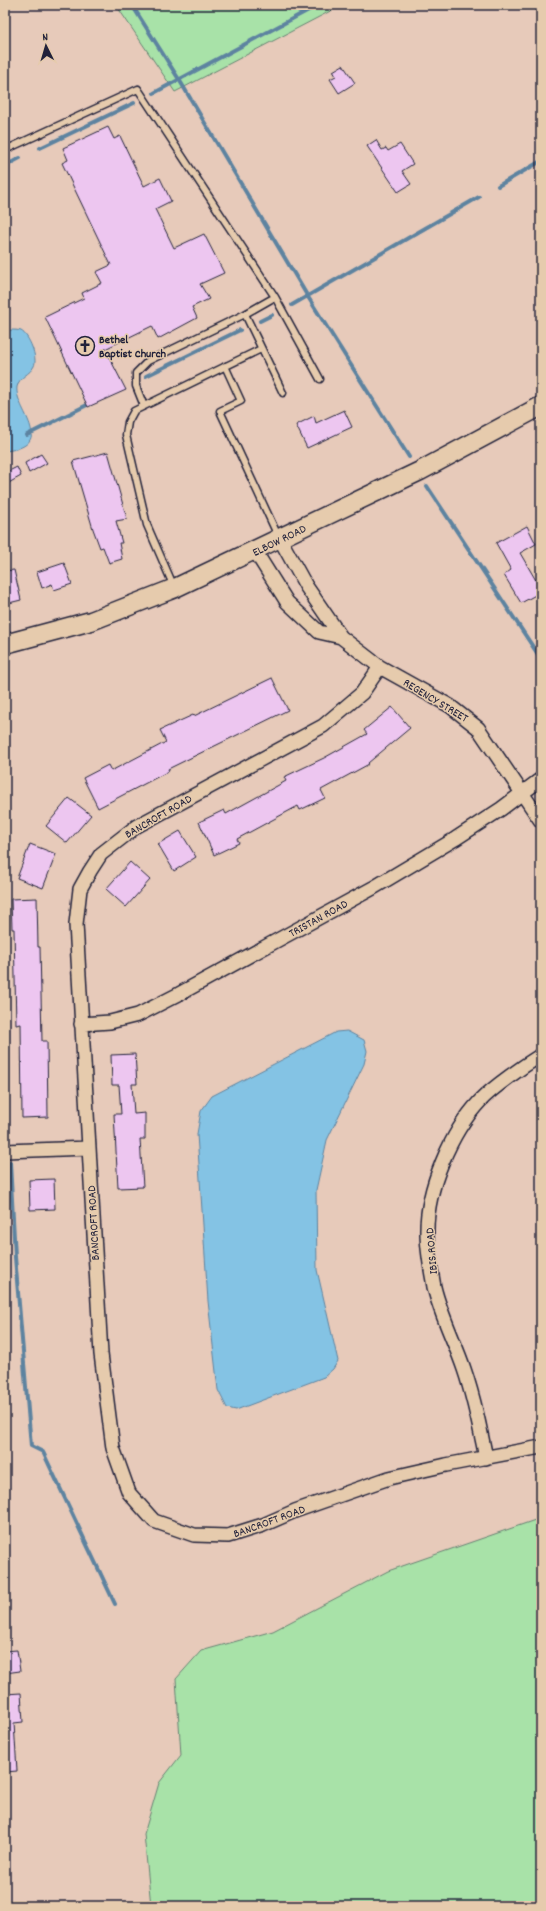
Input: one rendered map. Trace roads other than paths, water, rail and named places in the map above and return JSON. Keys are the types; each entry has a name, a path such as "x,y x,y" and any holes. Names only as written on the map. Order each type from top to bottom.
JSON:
{"main road":[{"name":"ELBOW ROAD","path":"5,644 91,621 175,588 420,471 541,406"}],"street":[{"name":"REGENCY STREET","path":"280,539 306,586 341,638 380,667 450,706 467,718 488,740 541,821"},
{"name":"REGENCY STREET","path":"255,551 287,602 319,632 341,638"},
{"name":"BANCROFT ROAD","path":"380,667 362,693 323,726 137,826 102,854 80,889 76,908 80,1024 101,1354 113,1448 129,1493 154,1521 194,1535 228,1536 263,1525 389,1478 541,1447"},
{"name":"TRISTAN ROAD","path":"80,1024 110,1022 138,1015 179,994 373,888 455,839 541,779"},
{"name":"IBIS ROAD","path":"486,1458 473,1396 464,1368 443,1317 435,1288 427,1232 432,1192 458,1129 481,1100 541,1055"},
{"path":"5,1151 89,1148"}],"lane":[{"path":"5,150 138,89 275,297 320,379"},
{"path":"144,406 136,386 136,374 148,361 245,314 275,297"},
{"path":"245,314 283,393"},
{"path":"175,588 147,524 126,435 128,422 134,411 261,348"},
{"path":"225,366 241,401 220,411 280,539"}],"water":[{"path":"11,330 21,331 27,337 34,352 35,362 32,369 20,380 17,387 18,396 32,433 29,441 21,447 6,451 5,333"},
{"path":"347,1031 364,1040 367,1051 364,1064 327,1140 316,1190 317,1270 338,1361 333,1369 324,1377 236,1410 227,1408 218,1390 208,1301 197,1134 201,1111 212,1096 336,1032"}],"waterway":[{"path":"132,5 180,81 308,297 409,457"},
{"path":"154,93 318,5"},
{"path":"40,148 134,103"},
{"path":"5,166 20,158"},
{"path":"498,186 541,161"},
{"path":"292,305 479,197"},
{"path":"260,321 272,315"},
{"path":"146,376 240,330"},
{"path":"27,435 91,403"},
{"path":"427,486 541,659"},
{"path":"5,1082 8,1140"},
{"path":"10,1162 15,1257 31,1446 43,1452 115,1604"}],"place":[{"name":"Bethel Baptist Church","path":"85,346"}]}
